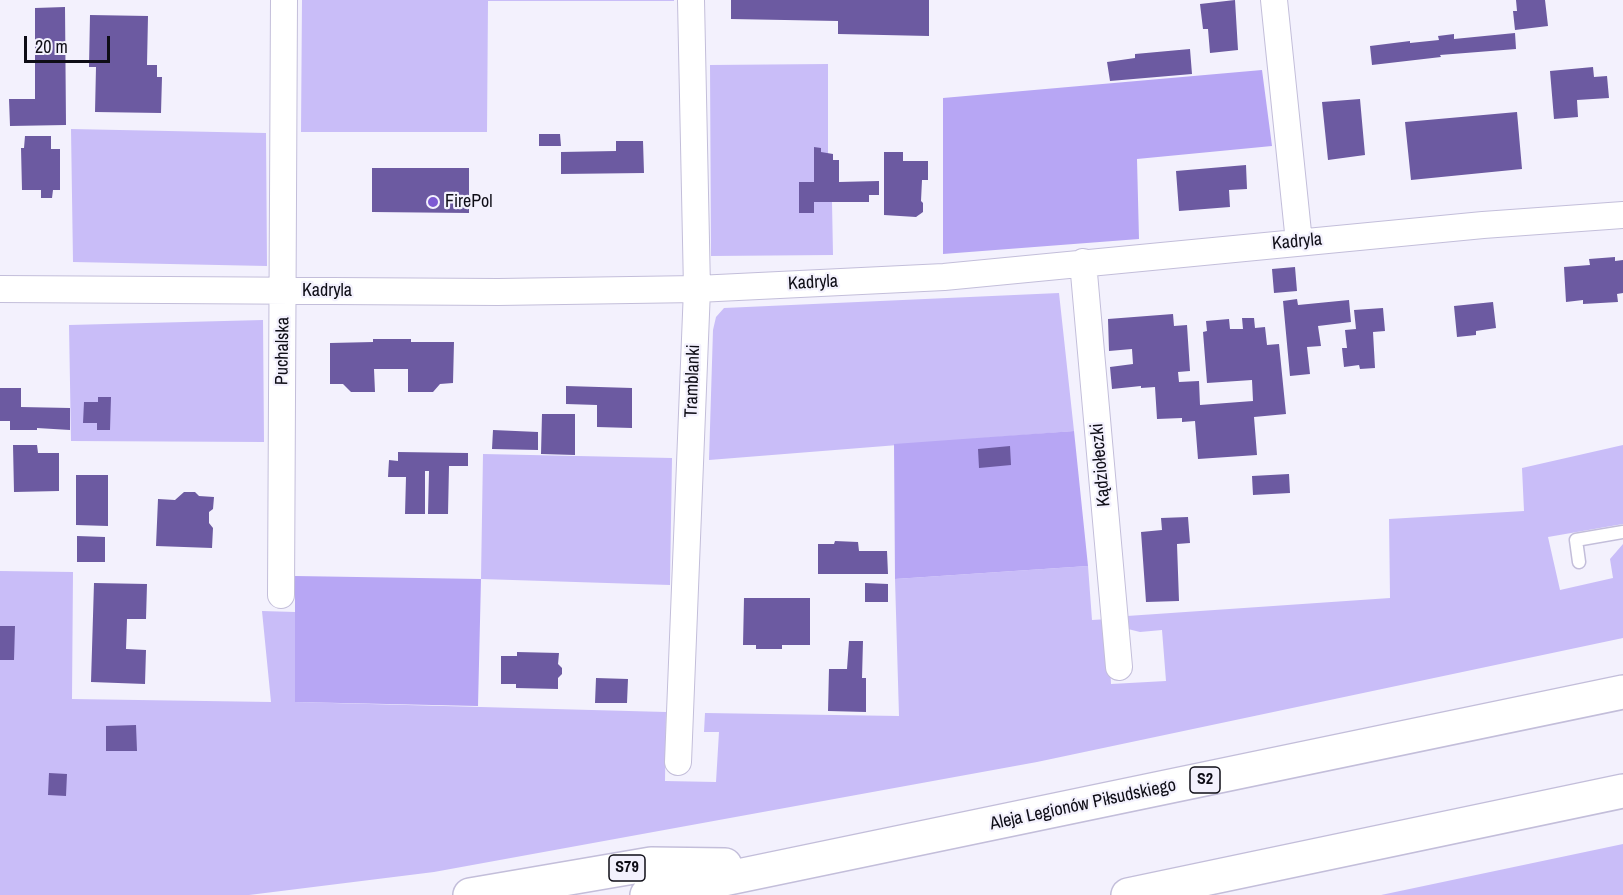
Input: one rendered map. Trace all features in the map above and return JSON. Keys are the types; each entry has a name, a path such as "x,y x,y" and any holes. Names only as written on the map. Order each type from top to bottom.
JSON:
{"highway":[{"name":"Aleja Legionów Piłsudskiego","path":"647,895 1161,790 1623,692"},
{"path":"1128,895 1623,791"},
{"name":"S79","path":"470,895 651,864 786,866"}],"street":[{"name":"Puchalska","path":"281,595 284,0"},
{"name":"Tramblanki","path":"678,762 697,289 691,0"},
{"path":"1274,0 1299,242"},
{"name":"Kadryla","path":"0,289 498,292 697,289 944,277 1483,225 1623,215"},
{"name":"Kądziołeczki","path":"1083,262 1119,667"}],"lane":[{"path":"1579,562 1576,540 1623,532"}],"shaded area":[{"path":"302,0 674,1 488,1 487,132 301,132"},
{"path":"828,64 828,181 832,202 833,255 711,256 710,65"},
{"path":"1262,70 1272,146 1137,159 1139,239 943,254 943,98"},
{"path":"71,129 266,133 267,266 73,262"},
{"path":"1059,293 1074,431 709,460 713,330 716,317 724,308"},
{"path":"263,320 264,442 71,441 69,325"},
{"path":"1074,431 1088,566 895,579 894,444"},
{"path":"1623,445 1623,524 1548,537 1560,590 1613,578 1610,559 1623,544 1623,638 1037,762 434,872 249,895 0,895 0,571 73,572 72,699 271,702 262,611 295,612 295,702 666,712 665,781 716,782 719,732 704,732 705,713 899,716 895,579 1088,566 1092,620 1108,619 1111,684 1166,681 1162,630 1140,632 1128,629 1127,616 1390,598 1389,519 1524,511 1522,468"},
{"path":"483,454 672,458 670,585 481,579"},
{"path":"295,576 481,579 478,706 295,702"},
{"path":"1623,844 1623,895 1381,895"}],"building":[{"path":"731,0 929,0 929,36 838,34 838,21 731,19"},
{"path":"1235,0 1238,50 1210,53 1208,29 1203,29 1200,4"},
{"path":"1516,0 1545,0 1548,26 1515,30 1513,11 1517,11"},
{"path":"65,7 66,125 10,126 9,99 35,99 35,8"},
{"path":"90,15 148,16 147,65 157,65 157,77 162,77 161,113 95,112 96,67 89,67"},
{"path":"1515,33 1516,49 1440,55 1441,57 1372,65 1370,46 1439,40 1438,36 1454,34 1454,39"},
{"path":"1190,49 1192,74 1110,81 1107,62 1135,58 1135,54"},
{"path":"1593,67 1594,77 1607,76 1609,98 1577,100 1578,117 1554,119 1550,71"},
{"path":"1360,99 1365,155 1328,160 1322,102"},
{"path":"1517,112 1522,169 1411,180 1405,122"},
{"path":"539,134 560,134 561,146 539,146"},
{"path":"25,136 51,136 51,149 60,149 60,190 53,190 52,198 41,198 41,190 22,190 21,148 24,148"},
{"path":"616,141 643,141 644,173 561,174 561,152 616,151"},
{"path":"814,147 821,148 821,152 833,154 833,160 839,160 839,182 879,181 879,195 869,195 869,202 814,202 814,213 799,213 799,182 814,182"},
{"path":"884,152 903,152 903,161 928,161 928,180 922,180 923,212 916,217 884,215"},
{"path":"1246,165 1247,189 1229,190 1230,207 1179,211 1176,171"},
{"path":"372,168 469,168 469,213 372,212"},
{"path":"1615,257 1615,261 1623,260 1623,293 1617,294 1618,302 1583,304 1583,300 1566,302 1564,267 1590,265 1589,259"},
{"path":"1295,267 1297,291 1274,293 1272,269"},
{"path":"1297,299 1298,305 1349,300 1351,322 1318,326 1321,346 1307,347 1310,374 1290,376 1283,301"},
{"path":"1493,302 1496,328 1476,331 1476,335 1457,337 1454,306"},
{"path":"1383,308 1385,331 1373,332 1375,368 1360,369 1359,365 1344,367 1342,348 1347,348 1345,330 1356,329 1354,310"},
{"path":"1173,314 1174,326 1187,325 1190,371 1178,372 1179,382 1199,381 1200,405 1253,401 1252,380 1207,383 1203,332 1207,331 1206,321 1229,319 1230,329 1243,329 1242,318 1254,318 1255,328 1265,327 1267,345 1279,344 1286,414 1254,417 1257,455 1198,459 1195,421 1182,422 1182,418 1157,419 1155,387 1112,389 1110,367 1133,364 1132,349 1109,351 1108,319"},
{"path":"373,339 454,342 453,383 440,384 433,392 408,392 408,369 374,369 375,392 351,392 343,384 330,384 330,343 373,342"},
{"path":"566,386 632,388 632,428 597,427 597,405 566,404"},
{"path":"0,388 21,388 21,407 70,408 70,430 37,428 37,430 10,430 10,421 0,421"},
{"path":"98,397 111,397 110,430 97,430 97,423 83,423 84,402 98,402"},
{"path":"542,414 575,414 575,455 541,454"},
{"path":"493,430 538,432 538,450 492,449"},
{"path":"13,445 37,445 38,453 59,453 59,491 14,492"},
{"path":"1010,446 1011,465 979,468 978,449"},
{"path":"398,452 468,453 468,466 449,466 448,514 428,514 429,471 425,471 425,514 405,514 406,477 388,477 389,460 398,461"},
{"path":"1289,474 1290,493 1253,495 1252,476"},
{"path":"76,475 108,475 108,526 76,525"},
{"path":"184,492 195,492 199,496 214,497 213,509 209,512 209,523 213,528 212,548 156,546 158,499 175,500"},
{"path":"1188,517 1190,543 1177,544 1179,601 1146,602 1141,532 1162,530 1161,518"},
{"path":"77,536 105,537 105,562 77,562"},
{"path":"835,541 858,542 859,551 887,551 888,574 818,574 818,544 834,544"},
{"path":"94,583 147,584 146,619 127,619 126,649 146,650 145,684 91,682"},
{"path":"865,583 888,584 888,602 865,602"},
{"path":"744,598 810,598 810,645 782,645 782,649 756,649 756,645 743,645"},
{"path":"0,626 15,626 14,660 0,660"},
{"path":"849,641 863,641 862,678 866,678 866,712 828,711 829,669 847,669"},
{"path":"517,652 559,653 558,664 562,668 562,674 558,678 558,689 516,688 516,684 501,684 501,656 517,656"},
{"path":"596,678 628,679 627,703 595,703"},
{"path":"136,725 137,751 106,751 106,726"},
{"path":"49,773 67,774 66,796 48,795"}],"place":[{"name":"FirePol","path":"433,202"}]}
